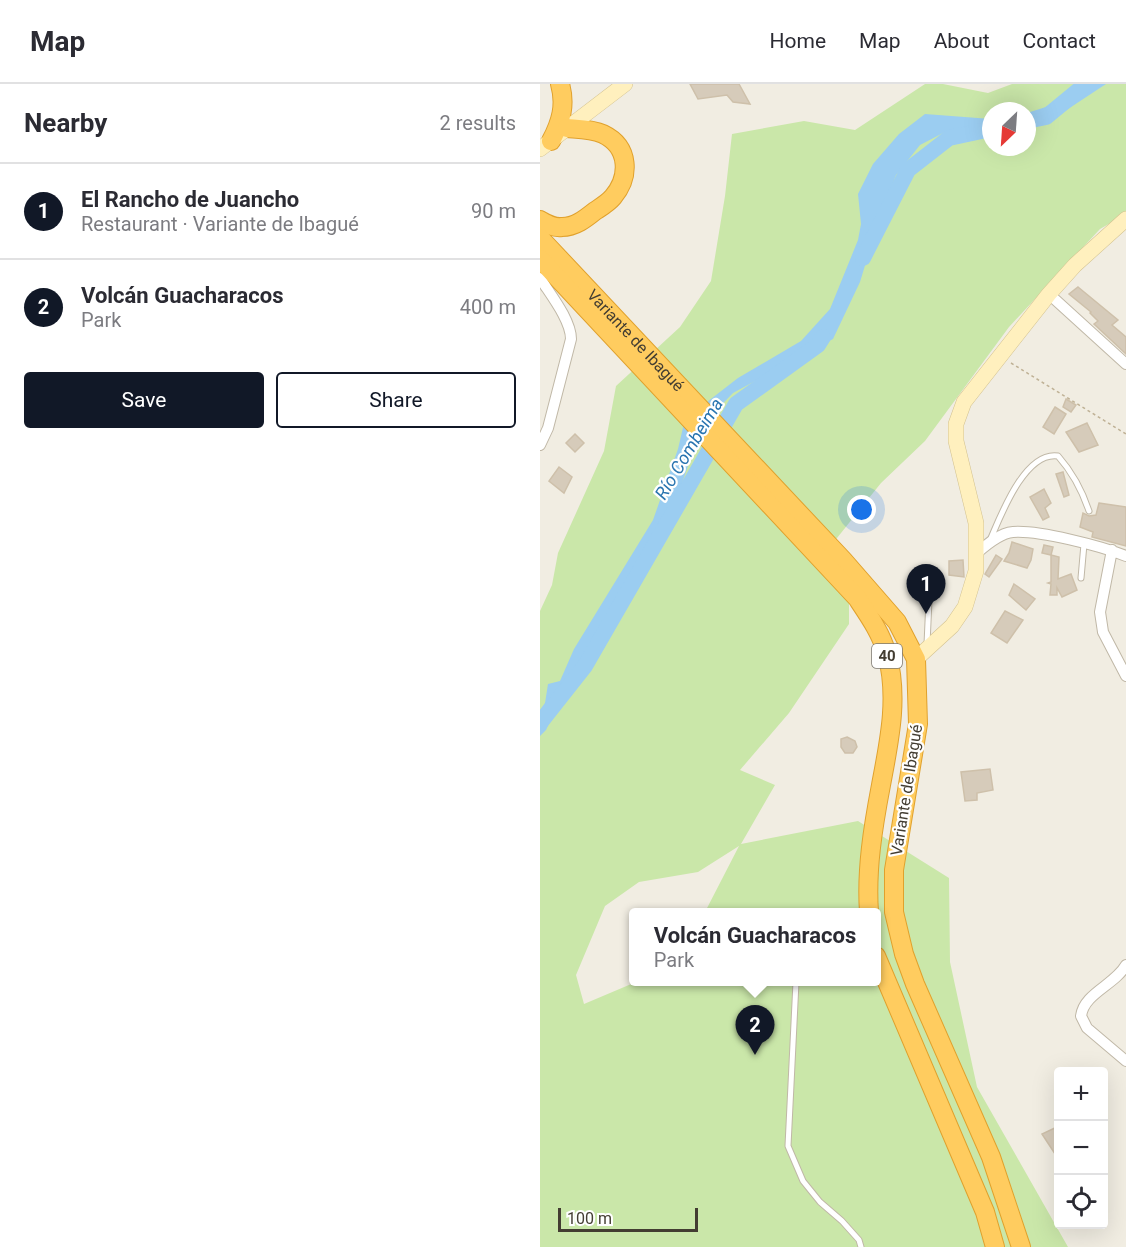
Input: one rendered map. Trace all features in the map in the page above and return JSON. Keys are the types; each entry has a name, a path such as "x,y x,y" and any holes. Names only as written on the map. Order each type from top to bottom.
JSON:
{"highway":[{"path":"545,145 561,120 563,107 560,84"},
{"path":"540,220 552,227 561,227 572,226 583,220 612,198 620,186 626,169 623,154 610,139 597,132 567,128"},
{"name":"Variante de Ibagué","path":"540,238 572,284 725,457 857,598 878,629 887,655 893,718 874,826 867,886 869,908"},
{"name":"Variante de Ibagué","path":"540,259 572,284 843,560 897,622 921,654 918,724 894,870 894,912 904,954 915,984 991,1157 1021,1247"},
{"path":"881,968 981,1201 995,1247"}],"street":[{"path":"545,145 626,84"},
{"path":"921,654 952,626 965,607 983,548 956,441 956,424 964,402 1048,294 1126,219"},
{"path":"540,278 571,331 571,339 548,428 540,445"},
{"path":"1048,294 1126,364"},
{"path":"983,548 1011,532 1047,536 1112,550 1126,556"},
{"path":"1112,550 1100,612 1103,632 1126,676"},
{"path":"1126,965 1118,976 1086,1002 1081,1016 1087,1028 1126,1061"}],"lane":[{"path":"983,548 1014,487 1033,466 1048,456 1058,456 1070,470 1082,489 1089,511"},
{"path":"1081,578 1084,544"},
{"path":"921,654 930,578"},
{"path":"796,986 788,1146 803,1181 820,1202 859,1240 861,1247"}],"path":[{"path":"1000,356 1126,434"}],"green space":[{"path":"925,84 943,84 988,93 1012,84 1126,84 1126,214 1100,229 1009,327 925,441 881,483 829,548 849,578 849,624 789,713 740,770 775,785 741,844 858,821 949,878 950,962 977,1087 1054,1222 1054,1229 1058,1229 1068,1247 540,1247 540,611 552,585 558,553 604,451 616,386 680,327 711,281 725,196 732,134 804,121 855,130"}],"water":[{"path":"1092,84 1106,84 1065,111 1036,125 1036,110"},
{"path":"925,114 982,118 982,138 945,132 920,145 896,175 880,216 860,282 833,339 733,393 702,425 681,486 575,669 546,730 540,736 540,710 545,703 548,684 560,681 574,649 653,520 678,449 685,419 738,378 801,341 830,309 858,240 861,224 858,194 873,164 899,134"}],"building":[{"path":"690,84 739,84 750,104 733,102 727,95 698,99"},
{"path":"1078,287 1118,320 1112,325 1126,337 1126,354 1094,324 1098,321 1091,312 1069,294"},
{"path":"1066,399 1076,405 1071,412 1063,407"},
{"path":"1055,407 1066,414 1054,434 1043,427"},
{"path":"1087,423 1098,445 1079,452 1066,432"},
{"path":"575,434 584,443 575,452 566,443"},
{"path":"559,467 572,477 564,493 549,481"},
{"path":"1063,472 1069,495 1064,497 1056,474"},
{"path":"1044,489 1051,503 1045,508 1049,517 1043,520 1030,497"},
{"path":"1099,503 1126,507 1126,546 1092,537 1093,532 1080,527 1083,513 1089,516 1096,515"},
{"path":"1012,542 1033,549 1027,568 1004,561"},
{"path":"1044,545 1053,547 1051,555 1042,553"},
{"path":"996,555 1002,559 989,577 985,574"},
{"path":"1051,555 1059,557 1058,579 1071,574 1077,590 1062,597 1057,588 1057,595 1050,595 1051,584 1048,583 1051,582"},
{"path":"963,560 964,577 949,575 949,561"},
{"path":"1014,584 1035,599 1026,610 1009,595"},
{"path":"1005,611 1023,620 1007,643 991,633"},
{"path":"847,737 855,741 857,747 853,753 845,753 841,747 841,739"},
{"path":"990,769 993,790 977,793 977,800 965,801 961,772"},
{"path":"1054,1128 1054,1152 1042,1134"}],"waterway":[{"name":"Río Combeima","path":"1036,119 1046,117 1086,84"},
{"name":"Río Combeima","path":"863,258 908,170 949,138 982,131"},
{"name":"Río Combeima","path":"540,723 585,666 736,404 818,345 823,337"}],"place":[{"name":"El Rancho de Juancho","path":"926,614"},
{"name":"Volcán Guacharacos","path":"755,1055"}]}
